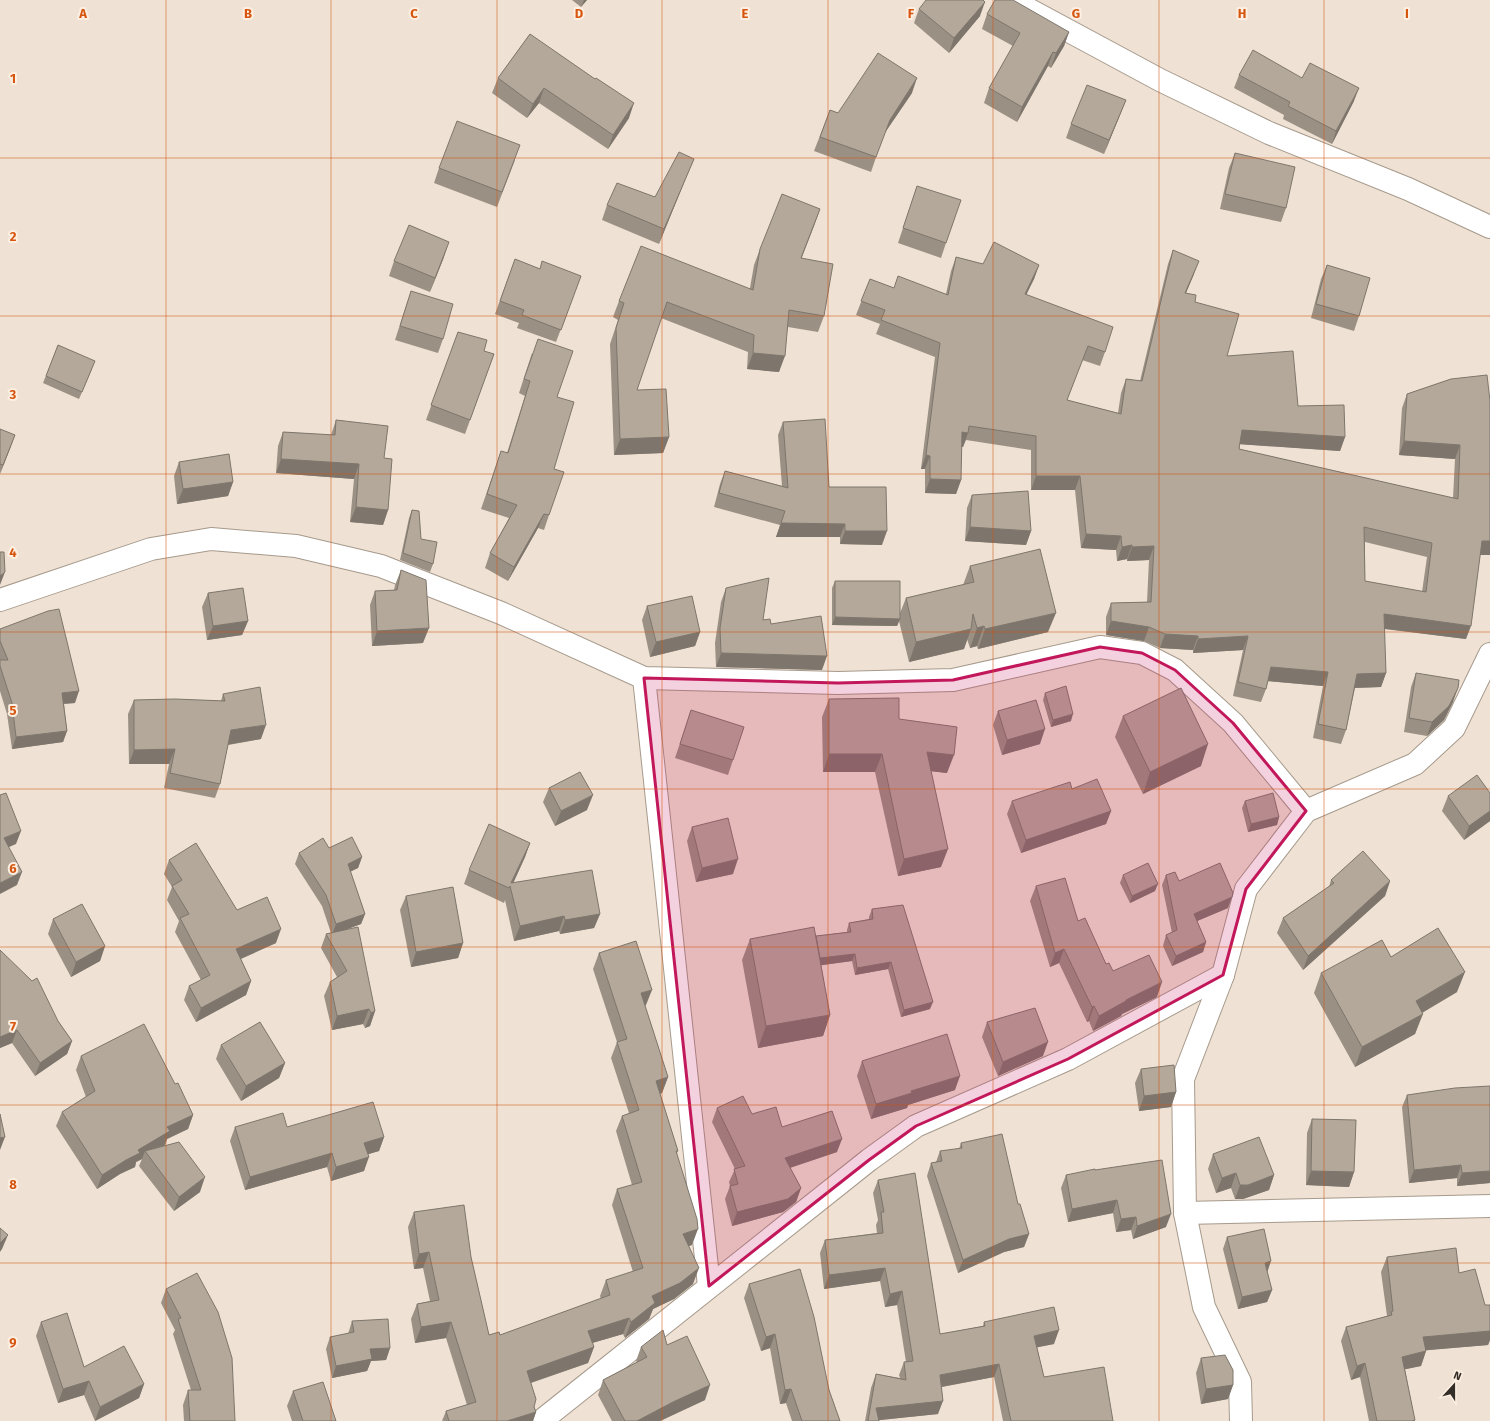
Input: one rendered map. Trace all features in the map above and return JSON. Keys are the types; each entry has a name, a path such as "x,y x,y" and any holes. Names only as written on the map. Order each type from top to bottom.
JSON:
{"street":[{"path":"1014,0 1160,80 1269,133 1408,190 1490,227"},
{"path":"0,600 150,549 211,540 296,546 381,566 501,613 644,678 838,683 953,680 1100,647 1142,653 1176,670 1232,723 1306,811"},
{"path":"1242,1421 1240,1382 1204,1307 1185,1213 1183,1079 1223,975 1246,889 1306,811 1415,764 1454,728 1490,654"},
{"path":"644,678 708,1286"},
{"path":"541,1421 708,1286 869,1160 916,1126 1068,1059 1223,975"},
{"path":"1185,1213 1490,1206"}],"highlighted area":[{"path":"1100,647 1142,653 1175,670 1233,723 1306,811 1246,889 1223,975 1068,1059 916,1126 869,1160 709,1286 644,678 838,683 953,680"}],"building":[{"path":"926,0 983,0 985,2 954,38 919,9"},
{"path":"995,0 1013,0 1069,32 1056,53 1053,52 1022,107 989,88 1020,33 987,14"},
{"path":"530,34 595,79 596,78 634,103 613,135 544,88 533,104 498,78"},
{"path":"1253,50 1302,78 1310,63 1359,88 1336,131 1288,106 1290,102 1239,75"},
{"path":"878,53 917,78 890,120 876,157 820,137 830,110 838,113"},
{"path":"1087,85 1126,100 1109,140 1071,124"},
{"path":"457,121 520,145 502,192 439,168"},
{"path":"679,152 694,159 664,229 607,205 617,183 655,197"},
{"path":"1235,153 1295,167 1286,208 1225,194"},
{"path":"917,186 961,200 946,243 903,228"},
{"path":"782,194 820,209 801,258 833,264 824,316 789,310 785,356 753,353 754,335 667,302 637,390 666,389 669,437 620,439 616,328 624,303 619,301 641,246 753,290 760,249"},
{"path":"409,225 449,242 435,278 394,261"},
{"path":"994,242 1039,265 1025,294 1113,327 1105,352 1088,346 1067,400 1121,414 1126,379 1142,381 1173,250 1199,261 1185,293 1196,295 1195,302 1239,314 1227,356 1293,351 1298,406 1344,405 1345,437 1242,430 1239,449 1458,499 1460,445 1404,441 1407,394 1451,379 1487,375 1490,401 1490,541 1482,541 1471,626 1384,614 1386,673 1357,674 1346,730 1318,724 1328,672 1271,667 1266,689 1238,682 1248,636 1198,639 1198,636 1165,634 1149,627 1111,621 1111,603 1151,602 1154,546 1132,547 1132,545 1122,547 1121,536 1086,534 1080,476 1036,476 1036,436 969,426 968,433 962,432 961,480 930,479 930,456 926,455 940,343 881,320 885,310 861,301 870,279 894,288 898,276 948,295 956,257 983,264","holes":["1364,527 1432,543 1426,592 1365,581"]},
{"path":"515,259 540,269 542,261 581,276 561,330 522,315 524,310 500,301"},
{"path":"1327,265 1370,278 1359,316 1316,304"},
{"path":"411,291 453,304 443,339 400,326"},
{"path":"458,332 487,340 484,351 494,354 470,420 431,405"},
{"path":"538,339 573,351 557,397 574,402 554,469 564,472 549,515 544,514 514,567 490,553 517,505 487,494 501,451 508,453 530,381 524,379"},
{"path":"58,345 95,361 82,392 46,376"},
{"path":"825,419 829,487 886,487 887,531 845,531 845,524 781,523 785,511 719,493 725,471 788,488 783,422"},
{"path":"336,420 388,426 384,458 392,459 388,510 356,507 359,464 281,459 283,432 335,435"},
{"path":"0,429 15,435 3,465 0,464"},
{"path":"229,454 233,482 183,489 179,462"},
{"path":"1028,491 1031,531 970,527 972,495"},
{"path":"412,510 419,511 421,539 437,542 433,564 403,553"},
{"path":"1040,549 1056,613 985,629 984,626 977,628 973,614 971,629 916,642 906,598 974,582 970,566"},
{"path":"0,552 4,552 5,572 0,576"},
{"path":"401,570 426,580 429,628 377,631 375,591 397,590"},
{"path":"769,578 763,620 770,619 771,624 821,616 827,656 721,653 720,628 726,588"},
{"path":"835,581 900,581 900,619 835,617"},
{"path":"243,588 248,621 213,626 208,593"},
{"path":"692,596 700,632 656,642 647,606"},
{"path":"59,609 79,691 62,693 67,731 16,737 12,703 0,666 0,660 8,660 0,641 0,629 48,611"},
{"path":"1416,673 1459,680 1458,688 1449,706 1432,722 1409,718"},
{"path":"1066,686 1073,714 1053,720 1045,693"},
{"path":"260,687 266,725 231,730 220,784 170,773 175,749 134,750 134,700 175,699 225,701 223,694"},
{"path":"1181,688 1208,744 1150,772 1123,716"},
{"path":"899,698 899,719 957,727 954,755 927,752 948,849 904,859 882,754 829,754 829,699"},
{"path":"1036,700 1045,729 1007,740 998,711"},
{"path":"691,710 744,727 733,760 680,744"},
{"path":"580,772 593,795 561,811 549,788"},
{"path":"1477,775 1490,793 1490,811 1469,826 1448,796"},
{"path":"1097,779 1111,811 1026,840 1012,801 1070,782 1072,789"},
{"path":"6,793 21,831 4,838 22,872 0,883 0,795"},
{"path":"1273,793 1279,817 1251,824 1245,801"},
{"path":"728,818 738,859 702,868 692,827"},
{"path":"489,824 530,843 511,883 592,870 600,914 565,920 564,916 520,926 510,886 509,888 469,870"},
{"path":"352,837 362,857 348,864 365,914 336,924 326,895 299,853 323,838 329,848"},
{"path":"196,843 237,910 267,897 281,929 236,949 251,981 201,1008 189,986 210,975 180,918 189,914 172,886 182,880 169,860"},
{"path":"1363,851 1390,881 1308,956 1283,918 1334,883 1331,880"},
{"path":"1148,863 1158,884 1132,896 1123,875"},
{"path":"1220,863 1233,893 1232,897 1194,914 1206,942 1176,956 1166,935 1177,930 1166,875 1175,872 1179,881"},
{"path":"1065,878 1078,921 1085,918 1106,964 1109,963 1113,971 1149,955 1162,982 1126,1000 1099,1016 1094,1006 1092,1007 1064,949 1055,953 1036,886"},
{"path":"453,887 463,943 416,952 406,896"},
{"path":"82,904 105,946 76,962 53,919"},
{"path":"903,905 933,1002 904,1010 891,962 857,968 855,954 820,958 816,936 851,932 849,923 873,919 872,909"},
{"path":"358,927 375,1011 371,1013 369,1009 337,1016 330,982 347,971 326,934"},
{"path":"814,927 830,1015 766,1026 750,939"},
{"path":"1438,928 1465,972 1416,1001 1423,1014 1362,1047 1321,973 1382,940 1391,957"},
{"path":"636,941 652,990 641,993 668,1077 656,1081 697,1219 698,1229 683,1234 699,1268 680,1283 652,1296 655,1303 631,1322 629,1318 588,1331 594,1347 527,1371 536,1399 534,1407 536,1412 507,1421 449,1421 446,1411 476,1402 451,1322 421,1327 417,1304 439,1300 429,1252 419,1254 414,1212 464,1205 471,1257 489,1335 499,1332 500,1335 610,1295 606,1280 643,1268 617,1189 642,1182 622,1116 639,1110 617,1042 627,1039 599,953"},
{"path":"0,950 32,981 37,978 58,1021 72,1041 40,1063 17,1030 0,1037"},
{"path":"1035,1008 1048,1042 1003,1062 987,1022"},
{"path":"260,1022 285,1063 246,1086 221,1045"},
{"path":"144,1024 175,1084 178,1083 193,1115 167,1127 170,1131 138,1150 140,1153 102,1175 62,1112 95,1091 81,1056"},
{"path":"947,1034 960,1076 911,1091 912,1093 876,1104 862,1061"},
{"path":"1174,1065 1176,1092 1144,1096 1141,1069"},
{"path":"1490,1086 1490,1171 1462,1173 1461,1165 1414,1170 1407,1095 1455,1088"},
{"path":"743,1096 752,1114 776,1107 782,1127 832,1111 842,1139 785,1158 801,1188 788,1199 737,1212 730,1186 738,1184 734,1169 745,1166 717,1108"},
{"path":"373,1102 384,1137 364,1143 369,1157 336,1167 332,1153 250,1177 235,1127 283,1113 287,1127"},
{"path":"0,1114 5,1137 0,1138"},
{"path":"1312,1119 1356,1120 1354,1172 1311,1171"},
{"path":"1002,1134 1018,1204 1020,1204 1029,1234 1009,1239 963,1260 931,1163 942,1161 940,1151 962,1148 961,1143"},
{"path":"1259,1137 1274,1175 1248,1185 1240,1185 1236,1173 1222,1178 1213,1154"},
{"path":"179,1142 205,1177 179,1197 145,1151"},
{"path":"1162,1160 1171,1214 1137,1226 1136,1217 1121,1219 1117,1200 1072,1209 1066,1175 1095,1169"},
{"path":"915,1173 940,1334 985,1326 984,1322 1054,1307 1059,1330 1034,1336 1044,1377 1104,1367 1113,1421 1011,1421 999,1364 940,1375 943,1401 876,1408 879,1421 868,1421 876,1374 906,1380 904,1362 913,1361 902,1291 890,1294 885,1268 829,1275 825,1240 883,1233 881,1212 884,1212 878,1180"},
{"path":"0,1228 8,1235 0,1243"},
{"path":"1264,1229 1271,1261 1265,1263 1272,1290 1242,1297 1227,1237"},
{"path":"1456,1248 1459,1273 1475,1269 1485,1305 1490,1305 1490,1331 1423,1337 1426,1351 1402,1357 1415,1420 1377,1421 1365,1363 1357,1366 1346,1327 1392,1315 1391,1312 1393,1311 1387,1257"},
{"path":"800,1269 814,1317 829,1390 840,1421 802,1421 791,1389 785,1390 775,1334 766,1337 749,1284"},
{"path":"197,1273 218,1312 232,1358 235,1421 190,1421 188,1390 201,1390 178,1319 181,1318 166,1289"},
{"path":"67,1313 84,1367 124,1346 144,1384 100,1407 89,1381 63,1389 41,1322"},
{"path":"388,1319 390,1348 370,1349 372,1359 336,1366 330,1337 354,1332 352,1321"},
{"path":"663,1330 667,1345 687,1336 710,1385 637,1421 625,1421 603,1380 647,1357 641,1347"},
{"path":"1225,1355 1233,1370 1233,1385 1206,1389 1201,1358"},
{"path":"323,1382 336,1421 303,1421 293,1391"}]}
